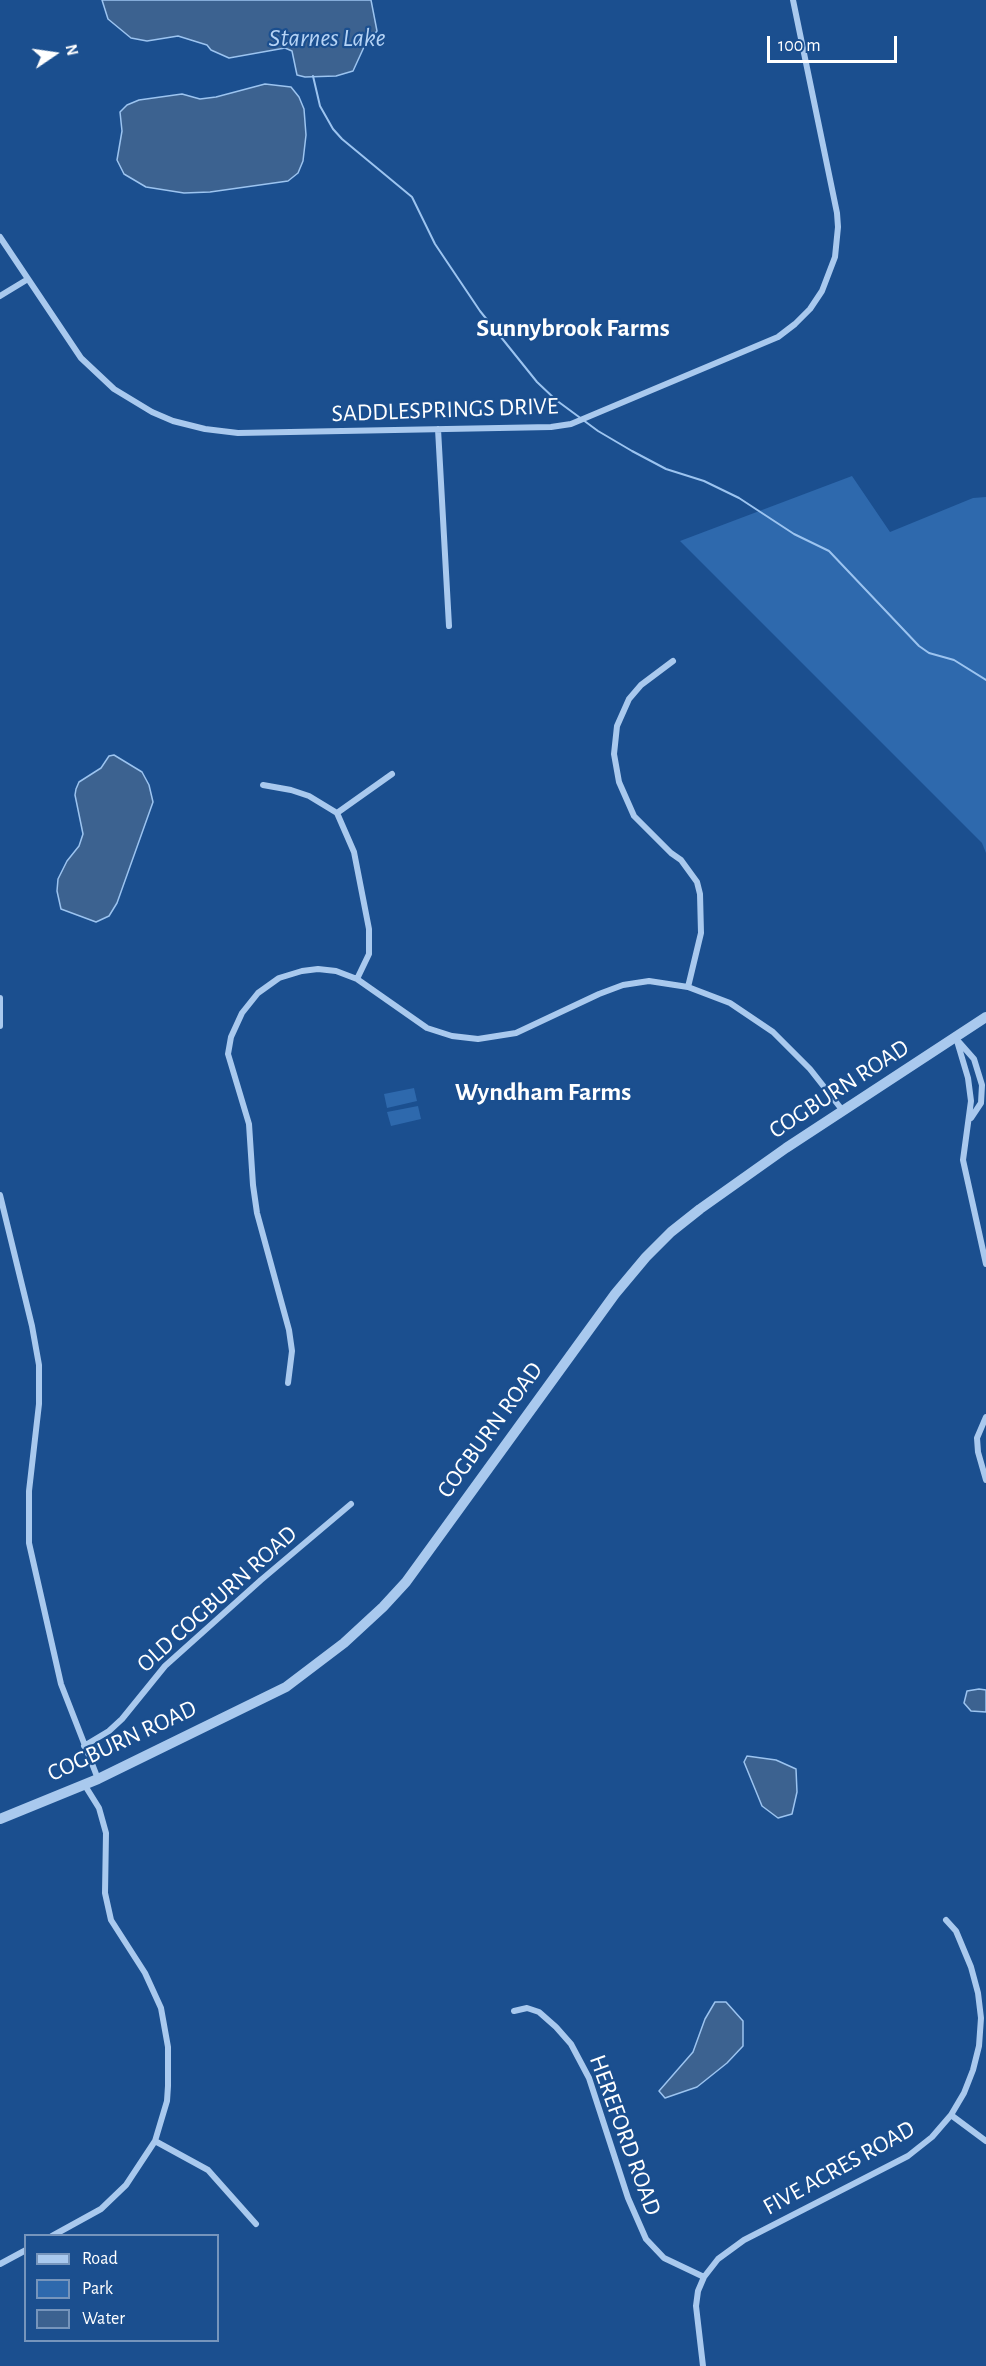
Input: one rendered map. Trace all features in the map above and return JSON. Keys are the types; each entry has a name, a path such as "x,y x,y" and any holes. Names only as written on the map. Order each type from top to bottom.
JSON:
{"street":[{"name":"SADDLESPRINGS DRIVE","path":"0,237 69,344 94,372 132,401 172,421 205,429 238,433 551,427 583,420 763,344 795,324 810,309 822,291 831,271 838,227 793,0"},
{"path":"0,296 28,279"},
{"path":"438,429 449,626"},
{"path":"673,661 641,685 629,699 617,726 614,754 619,782 634,816 681,861 697,882 700,894 701,933 688,987"},
{"path":"337,813 392,774"},
{"path":"263,785 309,796 337,813 354,852 369,929 369,954 357,979"},
{"path":"288,1383 292,1352 289,1330 257,1213 249,1124 228,1049 242,1013 258,993 279,978 318,969 336,971 357,979 427,1028 452,1036 478,1039 516,1033 599,993 623,985 649,981 688,987 730,1003 773,1032 810,1069 843,1111"},
{"path":"0,998 0,1026"},
{"name":"COGBURN ROAD","path":"0,1819 98,1779 285,1687 344,1643 406,1582 609,1301 646,1257 671,1232 786,1148 956,1040 986,1017"},
{"path":"956,1040 966,1047 974,1059 982,1086 981,1103 970,1121"},
{"path":"956,1040 971,1094 970,1121 963,1160 986,1264"},
{"path":"0,1195 34,1333 39,1365 39,1404 29,1491 29,1543 61,1684 98,1779"},
{"path":"986,1417 977,1438 978,1452 986,1480"},
{"name":"OLD COGBURN ROAD","path":"84,1746 109,1731 122,1719 165,1666 261,1580 351,1504"},
{"path":"54,2234 101,2209 126,2184 155,2141 167,2101 168,2047 165,2021 157,1996 145,1973 111,1920 105,1893 106,1833 99,1808 84,1785"},
{"name":"FIVE ACRES ROAD","path":"703,2366 696,2306 698,2290 704,2277 718,2259 744,2240 908,2156 932,2137 951,2115 964,2093 979,2046 981,2018 978,1993 971,1967 956,1931 946,1920"},
{"name":"HEREFORD ROAD","path":"514,2011 527,2008 539,2012 571,2044 589,2078 628,2198 646,2239 664,2258 704,2277"},
{"path":"951,2115 986,2141"},
{"path":"155,2141 208,2170 256,2224"},
{"path":"0,2264 24,2251"}],"green space":[{"path":"852,476 890,532 973,498 986,497 986,853 982,843 680,541"},
{"path":"414,1088 417,1101 387,1108 384,1094"},
{"path":"418,1106 421,1119 391,1126 387,1112"}],"water":[{"name":"Starnes Lake","path":"102,0 371,0 377,31 364,47 353,71 336,76 305,77 297,75 292,51 285,48 229,58 211,50 207,45 178,36 147,41 131,38 108,19"},
{"path":"265,84 291,87 299,97 304,109 306,135 303,161 298,173 288,181 210,192 184,193 146,187 124,174 117,160 122,131 120,112 127,105 139,100 182,94 200,99 216,97"},
{"path":"114,755 142,772 149,785 153,802 117,903 109,916 96,922 61,909 57,891 58,879 67,861 79,846 83,834 75,795 79,782 101,768 109,756"},
{"path":"986,1690 986,1712 971,1711 964,1703 967,1691"},
{"path":"747,1756 776,1760 796,1769 797,1792 792,1814 778,1818 762,1806 744,1762"},
{"path":"715,2002 726,2002 743,2021 743,2046 727,2063 697,2087 665,2098 659,2091 693,2052 705,2019"}],"waterway":[{"path":"313,76 320,106 333,129 412,197 435,244 480,311 537,382 556,400 598,431 632,451 666,469 704,481 739,498 794,534 829,551 919,646 929,653 954,660 986,680"}],"district":[{"name":"Sunnybrook Farms","path":"573,328"},
{"name":"Wyndham Farms","path":"543,1092"}]}
